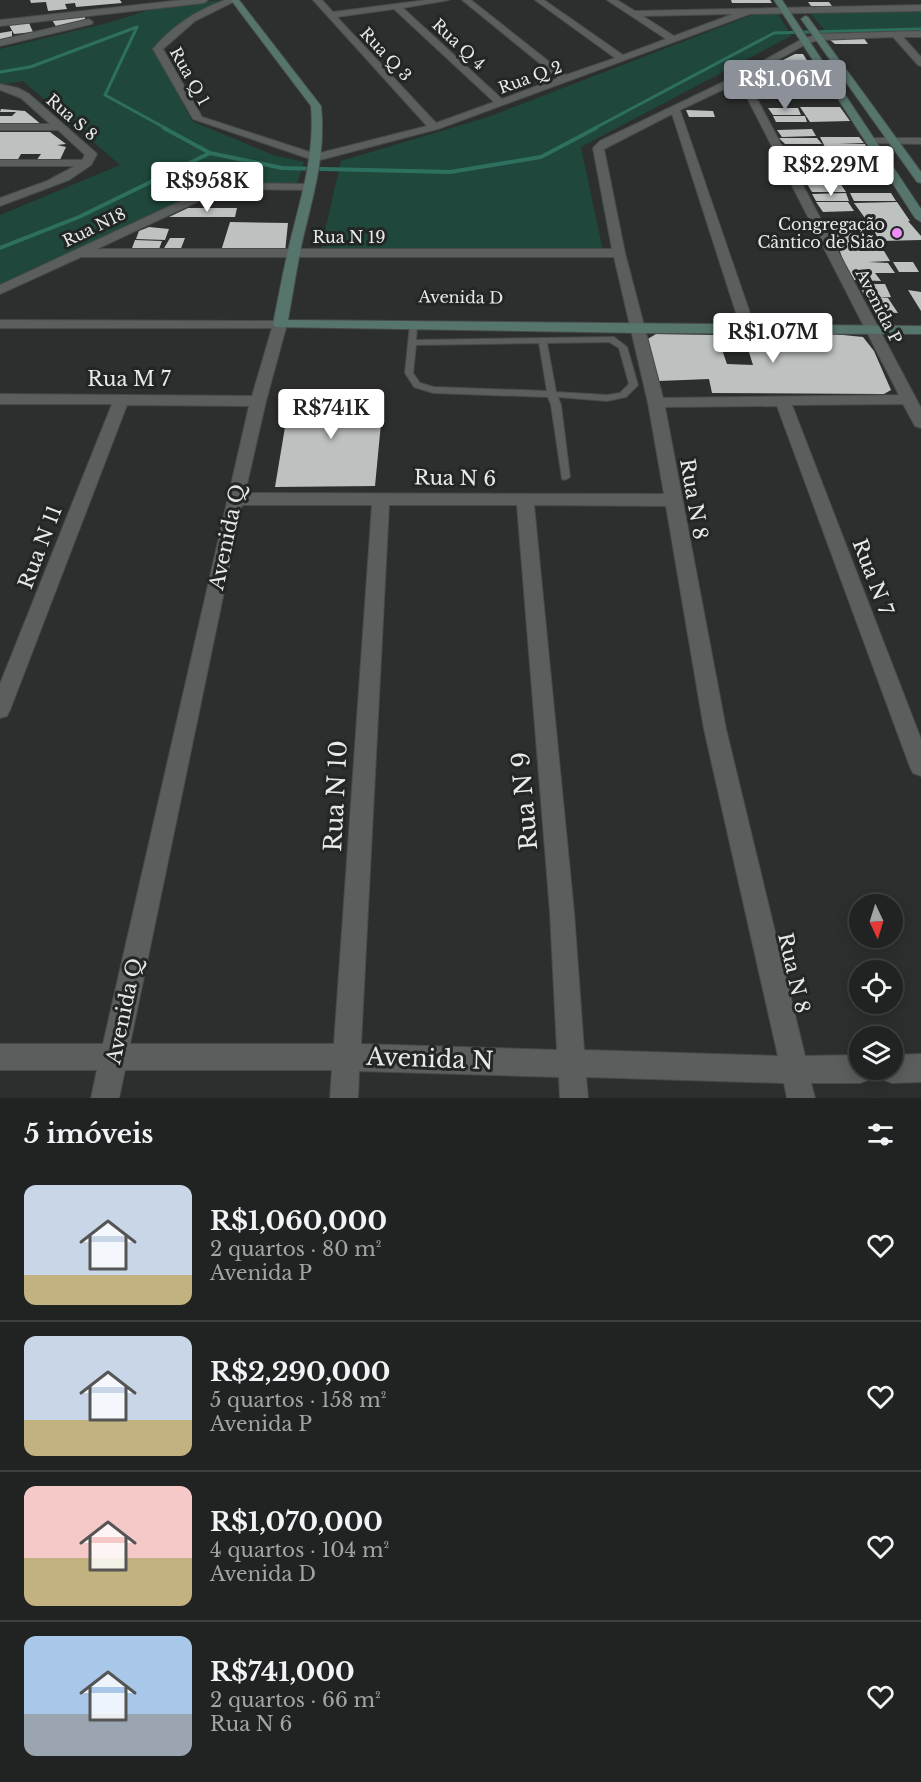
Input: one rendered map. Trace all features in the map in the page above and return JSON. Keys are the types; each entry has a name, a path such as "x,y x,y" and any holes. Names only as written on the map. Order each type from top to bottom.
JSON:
{"street":[{"path":"0,21 158,2 204,0"},
{"name":"Rua Q 1","path":"234,0 196,17 166,38 158,49 198,119 314,166"},
{"name":"Avenida Q","path":"105,1098 235,499 258,400 281,318 293,254 314,166 318,121 316,106 234,0"},
{"name":"Rua Q 3","path":"317,0 434,127"},
{"path":"330,15 445,0"},
{"path":"466,0 566,80"},
{"path":"538,0 623,59"},
{"path":"611,0 674,40"},
{"path":"685,0 692,13"},
{"path":"778,0 894,141 921,180"},
{"path":"885,0 894,8"},
{"path":"634,14 751,11 784,9 796,5 921,8"},
{"path":"796,5 808,35 870,141 921,218"},
{"name":"Rua Q 4","path":"396,6 502,104"},
{"path":"0,43 78,26 88,22 94,10"},
{"name":"Rua Q 2","path":"314,166 502,104 751,11"},
{"path":"808,35 921,34"},
{"name":"Rua N 8","path":"801,1098 715,729 656,403 619,253 598,148 604,142 741,77 808,35"},
{"path":"896,35 921,63"},
{"name":"Avenida P","path":"741,77 921,423"},
{"name":"Rua S 8","path":"0,87 14,90 25,96 90,152 91,158 87,163"},
{"path":"675,109 745,320"},
{"path":"0,127 60,127"},
{"path":"870,141 921,141"},
{"path":"0,163 87,163"},
{"path":"0,202 69,175 87,163"},
{"name":"Rua N18","path":"0,290 192,198 220,188 309,187"},
{"name":"Rua N 19","path":"78,253 619,253"},
{"name":"Avenida D","path":"0,312 637,323 871,324 921,319"},
{"name":"Avenida D","path":"0,324 281,318 413,326 745,320 871,324 921,330"},
{"name":"Rua M 7","path":"0,399 258,400"},
{"path":"656,403 908,399"},
{"name":"Rua N 11","path":"0,710 121,400"},
{"name":"Rua N 7","path":"783,402 921,767"},
{"name":"Rua N 10","path":"344,1098 381,498"},
{"name":"Rua N 6","path":"235,499 673,500"},
{"name":"Rua N 9","path":"525,500 562,912 573,1098"},
{"name":"Avenida N","path":"0,1057 347,1056 795,1070 849,1069"},
{"path":"903,1069 921,1068"}],"lane":[{"path":"412,343 611,339 623,347 634,385 623,395 607,398 433,390 417,386 409,373 413,326"},
{"path":"543,341 556,405 565,477"}],"green space":[{"path":"223,0 194,16 154,49 192,121 273,155 304,162 295,190 227,185 83,257 0,290 0,215 120,165 23,81 0,85 0,49 111,22 158,7"},
{"path":"921,9 921,31 827,33 809,12"},
{"path":"757,13 778,13 791,36 581,147 603,251 320,252 341,161 488,117"}],"building":[{"path":"30,0 120,0 122,3 76,7 75,3 65,4 67,9 48,11 46,2 31,3"},
{"path":"731,0 770,0 772,3 732,3"},
{"path":"808,2 829,2 832,6 811,6"},
{"path":"85,16 85,22 57,28 52,20"},
{"path":"29,23 33,32 14,34 9,25"},
{"path":"12,31 12,39 0,40 0,33"},
{"path":"863,37 868,44 835,44 830,40"},
{"path":"795,54 803,54 815,73 803,74 816,74 819,81 788,81 786,73 763,73 761,71"},
{"path":"754,82 820,82 830,95 761,95"},
{"path":"800,107 840,107 850,121 810,122"},
{"path":"768,108 798,108 801,115 773,115"},
{"path":"1,109 25,111 42,125 0,125 0,116 12,116 16,112 0,112"},
{"path":"686,110 713,111 715,117 689,117"},
{"path":"773,116 805,116 807,122 776,122"},
{"path":"812,129 816,136 782,137 777,130"},
{"path":"0,132 50,132 66,144 57,145 66,147 59,162 36,161 41,154 21,154 17,161 0,162"},
{"path":"820,137 859,137 864,143 839,144 865,144 868,151 827,151"},
{"path":"779,138 817,138 822,144 785,144"},
{"path":"829,152 868,152 873,159 832,158"},
{"path":"833,160 873,160 879,167 838,167"},
{"path":"797,168 833,168 838,178 802,178"},
{"path":"840,176 887,176 892,184 847,184"},
{"path":"804,179 838,180 846,192 812,192"},
{"path":"846,193 849,201 816,201 812,194"},
{"path":"850,193 891,193 896,201 854,201"},
{"path":"816,202 848,202 854,211 823,212"},
{"path":"897,202 910,221 908,221 921,236 921,240 880,241 873,230 886,229 873,229 854,203"},
{"path":"188,208 237,208 235,217 169,217"},
{"path":"230,222 288,223 285,252 221,251"},
{"path":"149,227 169,229 165,240 136,239 139,231"},
{"path":"869,230 875,239 847,241 877,241 883,250 857,251 884,251 890,261 868,262 888,263 895,273 875,273 881,281 854,280 844,263 833,231"},
{"path":"170,238 185,238 180,251 163,250"},
{"path":"135,240 162,241 158,252 131,251"},
{"path":"893,262 913,262 919,272 899,272"},
{"path":"859,284 885,284 891,297 878,298 888,298 898,313 881,312 870,308"},
{"path":"908,290 921,292 921,311"},
{"path":"813,332 863,337 874,351 891,390 884,394 712,393 709,379 659,381 646,340 656,334 717,335 727,364 753,365 743,333"},
{"path":"291,391 384,392 375,486 275,487"}],"waterway":[{"path":"0,72 30,67 137,27 105,95 167,129"},
{"path":"593,129 774,33 921,29"},
{"path":"164,128 210,153"},
{"path":"210,153 282,168 450,172 541,157 596,128"},
{"path":"0,248 79,217 210,153"}],"place":[{"name":"Congregação Cântico de Sião","path":"897,233"}]}
